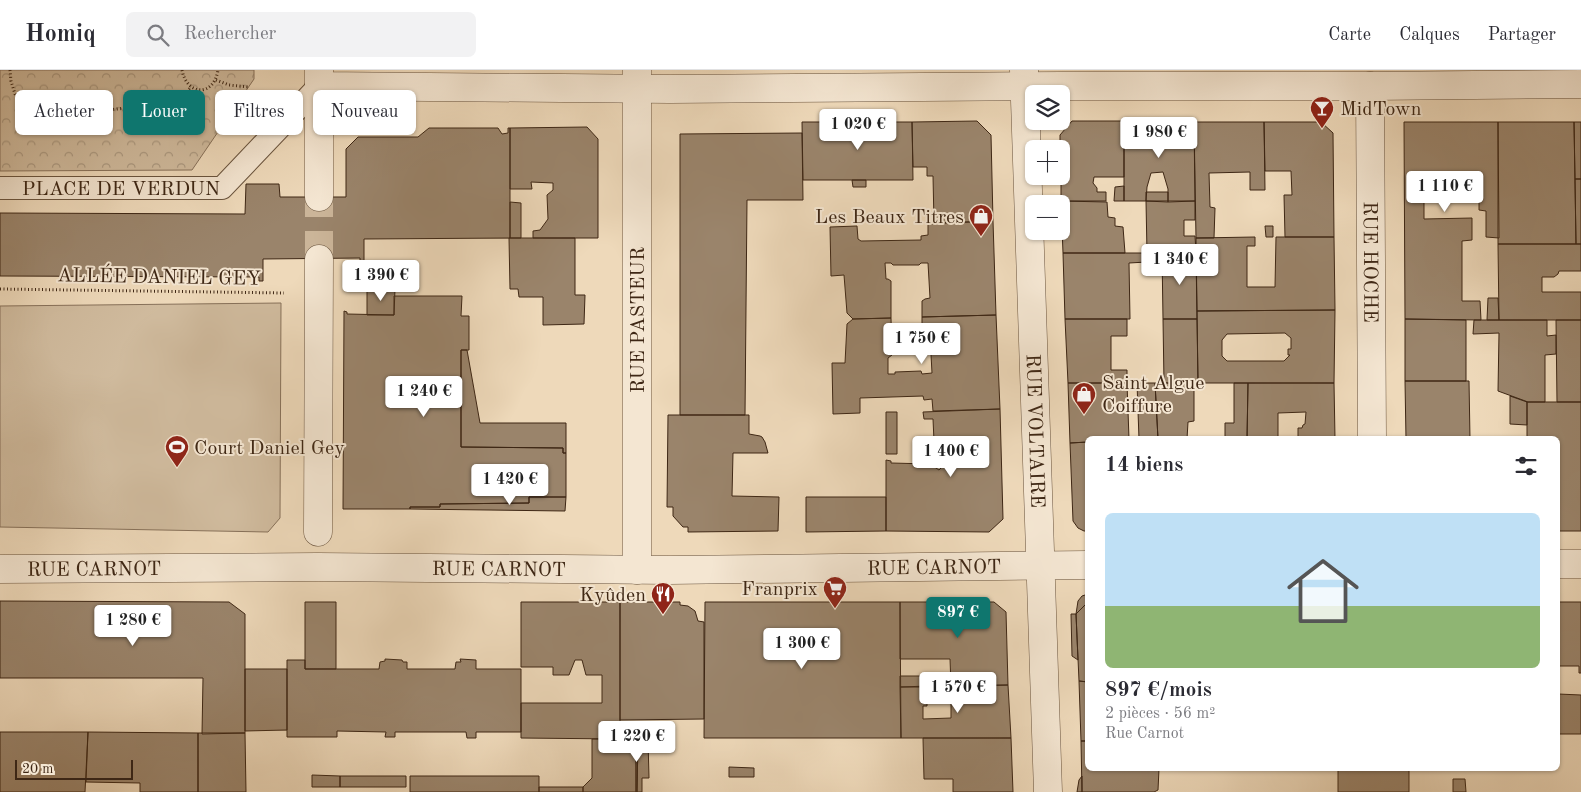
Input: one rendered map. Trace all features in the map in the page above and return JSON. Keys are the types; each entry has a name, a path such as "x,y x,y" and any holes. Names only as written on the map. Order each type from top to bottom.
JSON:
{"street":[{"path":"319,197 319,78 637,80 1025,78 1370,86 1581,84"},
{"name":"RUE VOLTAIRE","path":"1025,78 1048,792"},
{"name":"RUE PASTEUR","path":"637,80 637,570"},
{"name":"RUE HOCHE","path":"1370,86 1372,436"},
{"path":"318,532 319,259"},
{"path":"1560,564 1581,564"},
{"name":"RUE CARNOT","path":"0,569 318,567 637,570 1085,565"}],"lane":[{"name":"PLACE DE VERDUN","path":"0,188 222,188 319,78"}],"path":[{"path":"10,70 15,94 26,108 40,116 60,119 82,113 161,104 180,98 191,87"},
{"path":"182,70 184,80 191,87 200,90 210,87 216,80 218,70"},
{"path":"216,80 229,85 248,88"},
{"name":"ALLÉE DANIEL GEY","path":"0,289 318,294"}],"green space":[{"path":"0,70 254,70 254,79 247,90 215,90 216,135 192,170 0,171"},
{"path":"281,303 280,518 268,532 0,527 0,306"}],"building":[{"path":"977,121 991,135 993,221 934,223 933,176 927,176 927,167 913,167 912,122"},
{"path":"1072,121 1124,121 1124,177 1094,177 1093,183 1097,188 1097,192 1106,192 1106,201 1070,201 1070,195 1061,195 1061,185 1070,185 1070,140 1060,140 1060,135 1064,130 1070,130"},
{"path":"1124,121 1194,122 1195,201 1168,202 1168,189 1163,172 1151,173 1146,201 1124,201"},
{"path":"802,122 912,122 913,180 803,180"},
{"path":"1194,122 1264,122 1265,190 1250,190 1250,172 1209,173 1210,207 1215,208 1214,238 1196,238"},
{"path":"1264,122 1321,122 1333,133 1334,237 1285,237 1284,195 1292,195 1291,171 1265,171"},
{"path":"1404,122 1498,122 1499,238 1486,237 1486,211 1479,210 1479,181 1456,181 1456,185 1447,185 1446,181 1424,181 1424,219 1472,218 1472,240 1462,241 1462,301 1480,301 1481,320 1405,319"},
{"path":"1498,122 1574,122 1576,244 1498,244"},
{"path":"1574,122 1581,122 1581,179 1575,179"},
{"path":"587,127 598,139 598,238 533,238 533,231 540,230 548,219 547,195 553,190 553,183 531,182 532,189 510,189 510,128"},
{"path":"429,128 498,128 502,134 508,133 508,128 510,128 510,238 364,239 364,262 360,262 360,258 263,259 263,281 259,281 259,277 0,276 0,213 245,214 246,184 279,184 280,197 346,197 346,149 358,137 418,137"},
{"path":"802,133 803,200 747,200 745,415 680,415 680,134"},
{"path":"1575,179 1581,179 1581,244 1576,244"},
{"path":"852,180 866,180 866,187 853,187"},
{"path":"1124,186 1124,201 1114,201 1115,187"},
{"path":"1146,192 1168,192 1168,202 1146,201"},
{"path":"1070,201 1107,202 1108,217 1115,218 1115,226 1123,227 1125,253 1063,253 1062,240 1070,240"},
{"path":"1146,201 1195,201 1195,220 1184,220 1184,236 1195,236 1196,252 1147,253"},
{"path":"510,202 521,203 521,238 510,238"},
{"path":"993,221 996,315 922,317 922,301 930,298 928,263 893,265 885,263 886,279 891,281 891,318 853,319 847,313 844,275 831,276 830,227 857,226 858,239 861,241 921,240 921,236 928,235 928,224"},
{"path":"1265,226 1273,226 1273,237 1266,237"},
{"path":"1255,237 1255,246 1247,246 1247,287 1275,287 1276,237 1334,237 1335,310 1197,311 1196,238"},
{"path":"509,238 575,238 575,295 585,295 584,324 543,325 543,297 519,297 518,289 510,289"},
{"path":"1498,244 1581,244 1581,271 1559,271 1554,277 1542,277 1542,292 1581,292 1581,320 1499,320"},
{"path":"1162,252 1196,252 1197,319 1163,319"},
{"path":"1063,253 1147,253 1147,262 1129,263 1130,319 1065,319"},
{"path":"367,288 395,289 394,315 367,315"},
{"path":"394,296 462,296 461,316 469,316 469,350 461,350 461,447 563,448 563,453 566,453 566,497 529,497 529,503 440,504 440,507 410,507 410,509 343,509 344,311 347,314 394,315"},
{"path":"1488,298 1498,298 1499,320 1487,320"},
{"path":"1335,310 1334,383 1198,383 1197,311","holes":["1285,333 1291,338 1291,349 1288,349 1288,355 1290,355 1284,361 1227,361 1222,356 1222,340 1227,334"]},
{"path":"996,315 1000,409 933,411 932,399 924,400 923,396 860,398 860,413 833,414 832,363 845,363 847,324 853,319 891,318 892,355 888,358 888,374 921,371 922,374 932,373 930,336 925,336 922,332 922,317"},
{"path":"1065,319 1127,319 1127,336 1111,336 1111,370 1127,370 1127,383 1068,383"},
{"path":"1163,319 1197,319 1198,383 1164,383"},
{"path":"1405,319 1466,320 1466,381 1405,381"},
{"path":"1474,320 1547,320 1547,336 1556,335 1556,354 1545,355 1545,402 1528,402 1498,391 1499,333 1473,334"},
{"path":"1556,320 1581,320 1581,402 1557,402"},
{"path":"461,350 467,350 480,423 566,423 566,453 563,453 563,448 461,447"},
{"path":"1405,381 1469,381 1470,436 1406,436"},
{"path":"1068,383 1127,383 1129,436 1085,436 1085,442 1070,443"},
{"path":"1137,383 1155,383 1158,436 1139,436"},
{"path":"1155,383 1194,383 1194,421 1188,422 1187,436 1158,436"},
{"path":"1234,383 1248,383 1247,436 1225,436 1225,423 1234,423"},
{"path":"1248,383 1334,383 1335,436 1298,436 1298,428 1302,428 1305,424 1306,412 1278,413 1278,436 1247,436"},
{"path":"1510,396 1527,402 1527,425 1510,424"},
{"path":"1527,402 1581,402 1581,531 1560,531 1560,436 1527,436"},
{"path":"1000,409 1003,519 989,532 886,531 886,460 891,461 891,463 930,464 939,470 946,463 937,450 934,441 933,419 924,419 923,412"},
{"path":"886,412 897,412 897,454 886,454"},
{"path":"668,415 749,415 749,434 762,437 768,453 733,453 732,496 779,497 778,531 688,532 688,527 683,527 673,516 673,507 667,507"},
{"path":"1085,442 1085,531 1078,528 1073,521 1070,443"},
{"path":"529,497 566,497 565,511 410,509 410,507 440,507 440,504 529,503"},
{"path":"806,497 886,497 886,531 806,532"},
{"path":"1085,595 1085,605 1076,614 1078,601"},
{"path":"0,601 229,602 245,614 245,733 202,734 203,678 0,678"},
{"path":"305,602 336,602 336,669 305,669"},
{"path":"521,602 620,602 620,739 521,738 521,703 602,703 602,675 586,675 582,660 575,660 569,675 553,675 553,667 521,667"},
{"path":"620,602 680,602 680,605 688,606 695,611 698,621 704,622 704,719 620,720"},
{"path":"705,602 900,602 901,738 704,738"},
{"path":"900,602 994,602 1006,612 1008,685 951,686 950,659 900,659"},
{"path":"1560,602 1581,602 1581,673 1579,673 1579,666 1560,666"},
{"path":"1085,605 1085,682 1079,681 1076,614"},
{"path":"1071,614 1076,614 1078,660 1072,656"},
{"path":"385,659 407,662 407,669 455,669 456,662 461,662 460,659 476,660 476,669 521,669 521,732 476,732 476,738 467,738 466,732 395,732 395,737 385,737 386,732 337,731 337,737 287,737 287,660 305,660 305,669 379,669 380,662 385,661"},
{"path":"245,669 287,669 287,730 245,731"},
{"path":"900,676 928,676 929,686 900,687"},
{"path":"1079,681 1085,682 1085,741 1081,741"},
{"path":"1008,685 1011,738 901,738 900,687 927,687 927,706 923,706 923,719 951,718 951,686"},
{"path":"1560,694 1581,695 1581,734 1560,734"},
{"path":"0,732 88,732 85,792 0,792"},
{"path":"88,732 198,733 198,792 140,792 140,783 86,782"},
{"path":"198,733 245,733 246,792 198,792"},
{"path":"923,738 1011,738 1013,792 953,792 953,779 924,779"},
{"path":"592,739 636,739 636,792 583,792 583,787 592,778"},
{"path":"636,739 638,739 637,792 636,792"},
{"path":"638,739 648,739 649,778 642,778 642,792 637,792"},
{"path":"1081,741 1085,741 1085,771 1159,771 1158,790 1154,792 1082,792"},
{"path":"729,767 754,768 754,777 729,777"},
{"path":"1338,771 1409,771 1409,792 1338,792"},
{"path":"312,775 340,776 340,787 312,787"},
{"path":"340,776 406,776 406,787 340,787"},
{"path":"410,776 539,776 539,792 410,792"},
{"path":"1082,776 1082,792 1077,792 1079,780"},
{"path":"1453,779 1465,779 1466,792 1453,792"},
{"path":"539,787 583,787 583,792 539,792"}],"tunnel":[{"path":"319,197 319,259"}],"place":[{"name":"MidTown","path":"1322,129"},
{"name":"Les Beaux Titres","path":"981,237"},
{"name":"Saint Algue Coiffure","path":"1084,415"},
{"name":"Court Daniel Gey","path":"177,468"},
{"name":"Franprix","path":"835,609"},
{"name":"Kyûden","path":"663,615"}]}
